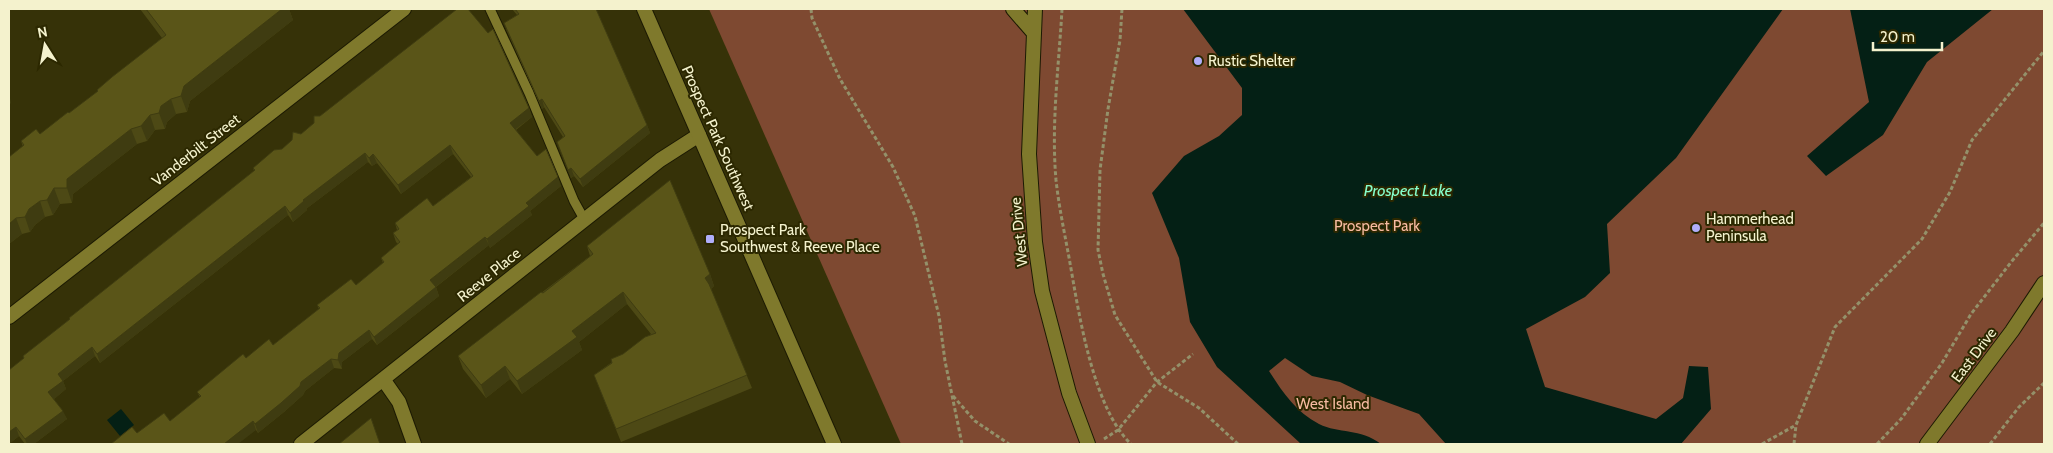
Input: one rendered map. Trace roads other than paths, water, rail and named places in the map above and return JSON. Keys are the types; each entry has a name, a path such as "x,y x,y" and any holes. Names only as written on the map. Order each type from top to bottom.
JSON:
{"street":[{"name":"Vanderbilt Street","path":"9,317 404,9"},
{"name":"Prospect Park Southwest","path":"644,9 834,444"},
{"path":"1013,9 1033,32"},
{"name":"West Drive","path":"1035,9 1029,154 1035,242 1042,291 1069,393 1094,443"},
{"name":"Reeve Place","path":"301,444 584,219 660,160 699,135"},
{"name":"East Drive","path":"1927,444 2012,331 2044,283"},
{"path":"383,379 399,402 414,444"}],"lane":[{"path":"490,9 529,93 574,201 584,219"}],"water":[{"name":"Prospect Lake","path":"1183,9 1783,9 1676,158 1607,224 1610,273 1585,297 1526,329 1545,387 1656,419 1683,398 1689,366 1708,367 1711,409 1681,444 1446,444 1419,414 1367,395 1340,382 1312,376 1285,358 1269,371 1285,394 1303,414 1319,424 1357,433 1381,444 1300,443 1217,367 1190,322 1179,258 1152,193 1184,156 1219,136 1242,115 1242,88"},
{"path":"1850,9 1993,9 1927,62 1883,135 1826,176 1807,156 1869,102"},
{"path":"121,409 134,425 120,436 107,420"}],"place":[{"name":"Rustic Shelter","path":"1198,61"},
{"name":"Hammerhead Peninsula","path":"1696,228"},
{"name":"Prospect Park Southwest & Reeve Place","path":"710,239"}],"park label":[{"name":"Prospect Park","path":"1377,226"},
{"name":"West Island","path":"1333,404"}]}
